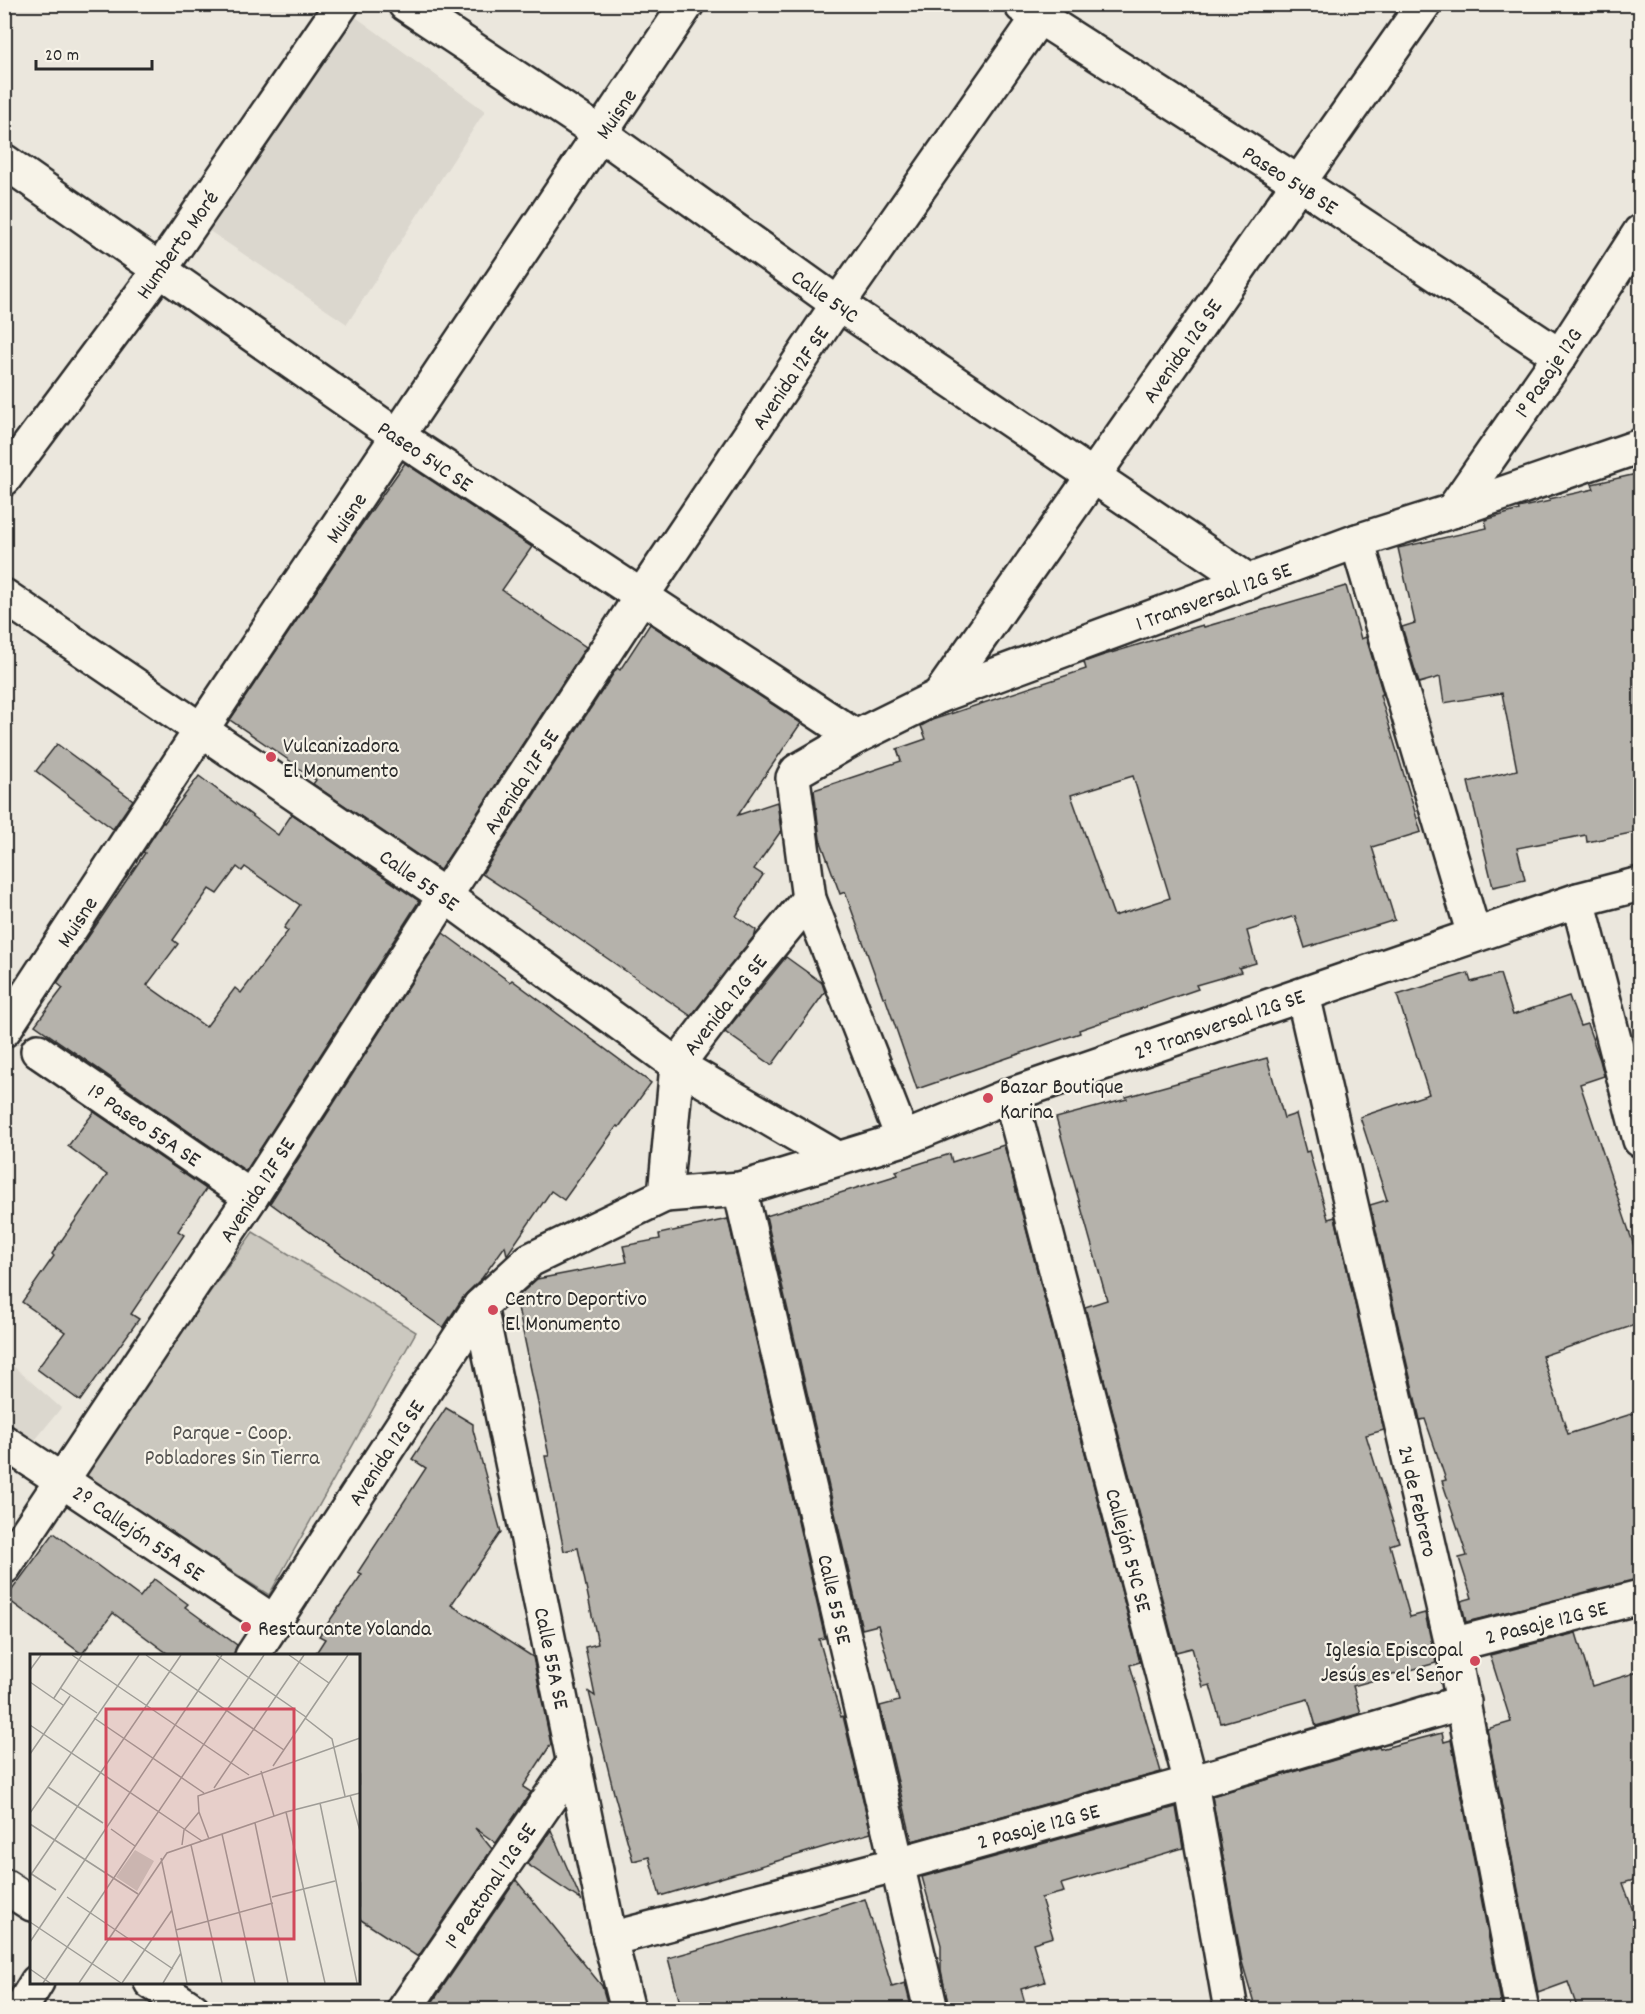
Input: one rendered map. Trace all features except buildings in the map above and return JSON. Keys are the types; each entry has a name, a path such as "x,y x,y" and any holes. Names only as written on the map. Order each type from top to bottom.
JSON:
{"street":[{"name":"Humberto Moré","path":"4,479 159,271 342,4"},
{"name":"Calle 54C","path":"405,4 601,134 838,304 1250,582"},
{"name":"Muisne","path":"4,1030 201,730 687,4"},
{"name":"Avenida 12G SE","path":"939,696 1424,4"},
{"name":"Paseo 54B SE","path":"1036,9 1560,356"},
{"name":"Avenida 12F SE","path":"4,1567 251,1197 641,597 1036,9"},
{"name":"Paseo 54C SE","path":"4,161 399,437 856,737"},
{"name":"1° Pasaje 12G","path":"1452,511 1560,356 1641,232"},
{"name":"1 Transversal 12G SE","path":"809,899 793,778 797,771 856,737 939,696 1357,541 1641,446"},
{"path":"1357,541 1474,935"},
{"name":"Calle 55 SE","path":"4,596 445,896 676,1065 837,1158"},
{"name":"2º Transversal 12G SE","path":"530,1260 665,1194 740,1189 903,1139 1010,1095 1578,900 1641,884"},
{"name":"Avenida 12G SE","path":"665,1194 676,1065 809,899"},
{"path":"809,899 903,1139"},
{"path":"1578,900 1641,1140"},
{"name":"24 de Febrero","path":"1303,995 1452,1645 1522,2010"},
{"name":"1º Paseo 55A SE","path":"38,1051 251,1197"},
{"name":"Callejón 54C SE","path":"1010,1095 1191,1783 1231,2010"},
{"name":"Calle 55 SE","path":"740,1189 931,2010"},
{"name":"Avenida 12G SE","path":"253,1654 480,1306 530,1260"},
{"name":"Calle 55A SE","path":"480,1306 610,1939 628,2010"},
{"name":"2º Callejón 55A SE","path":"4,1442 274,1622"},
{"name":"2 Pasaje 12G SE","path":"1452,1645 1641,1597"},
{"name":"2 Pasaje 12G SE","path":"610,1939 898,1864 1191,1783 1464,1702"},
{"name":"1° Peatonal 12G SE","path":"404,2010 575,1761"},
{"path":"4,1886 30,1903"},
{"path":"20,2010 36,1984"},
{"path":"153,1984 193,2010"}],"shaded area":[{"path":"353,15 485,111 347,324 208,230"},
{"path":"4,1358 61,1408 32,1444 5,1427"}],"green space":[{"name":"Parque - Coop. Pobladores Sin Tierra","path":"253,1232 416,1332 269,1595 80,1473"}],"place":[{"name":"Vulcanizadora El Monumento","path":"271,757"},
{"name":"Bazar Boutique Karina","path":"988,1098"},
{"name":"Centro Deportivo El Monumento","path":"493,1310"},
{"name":"Restaurante Yolanda","path":"246,1627"},
{"name":"Iglesia Episcopal Jesús es el Señor","path":"1475,1661"}]}
